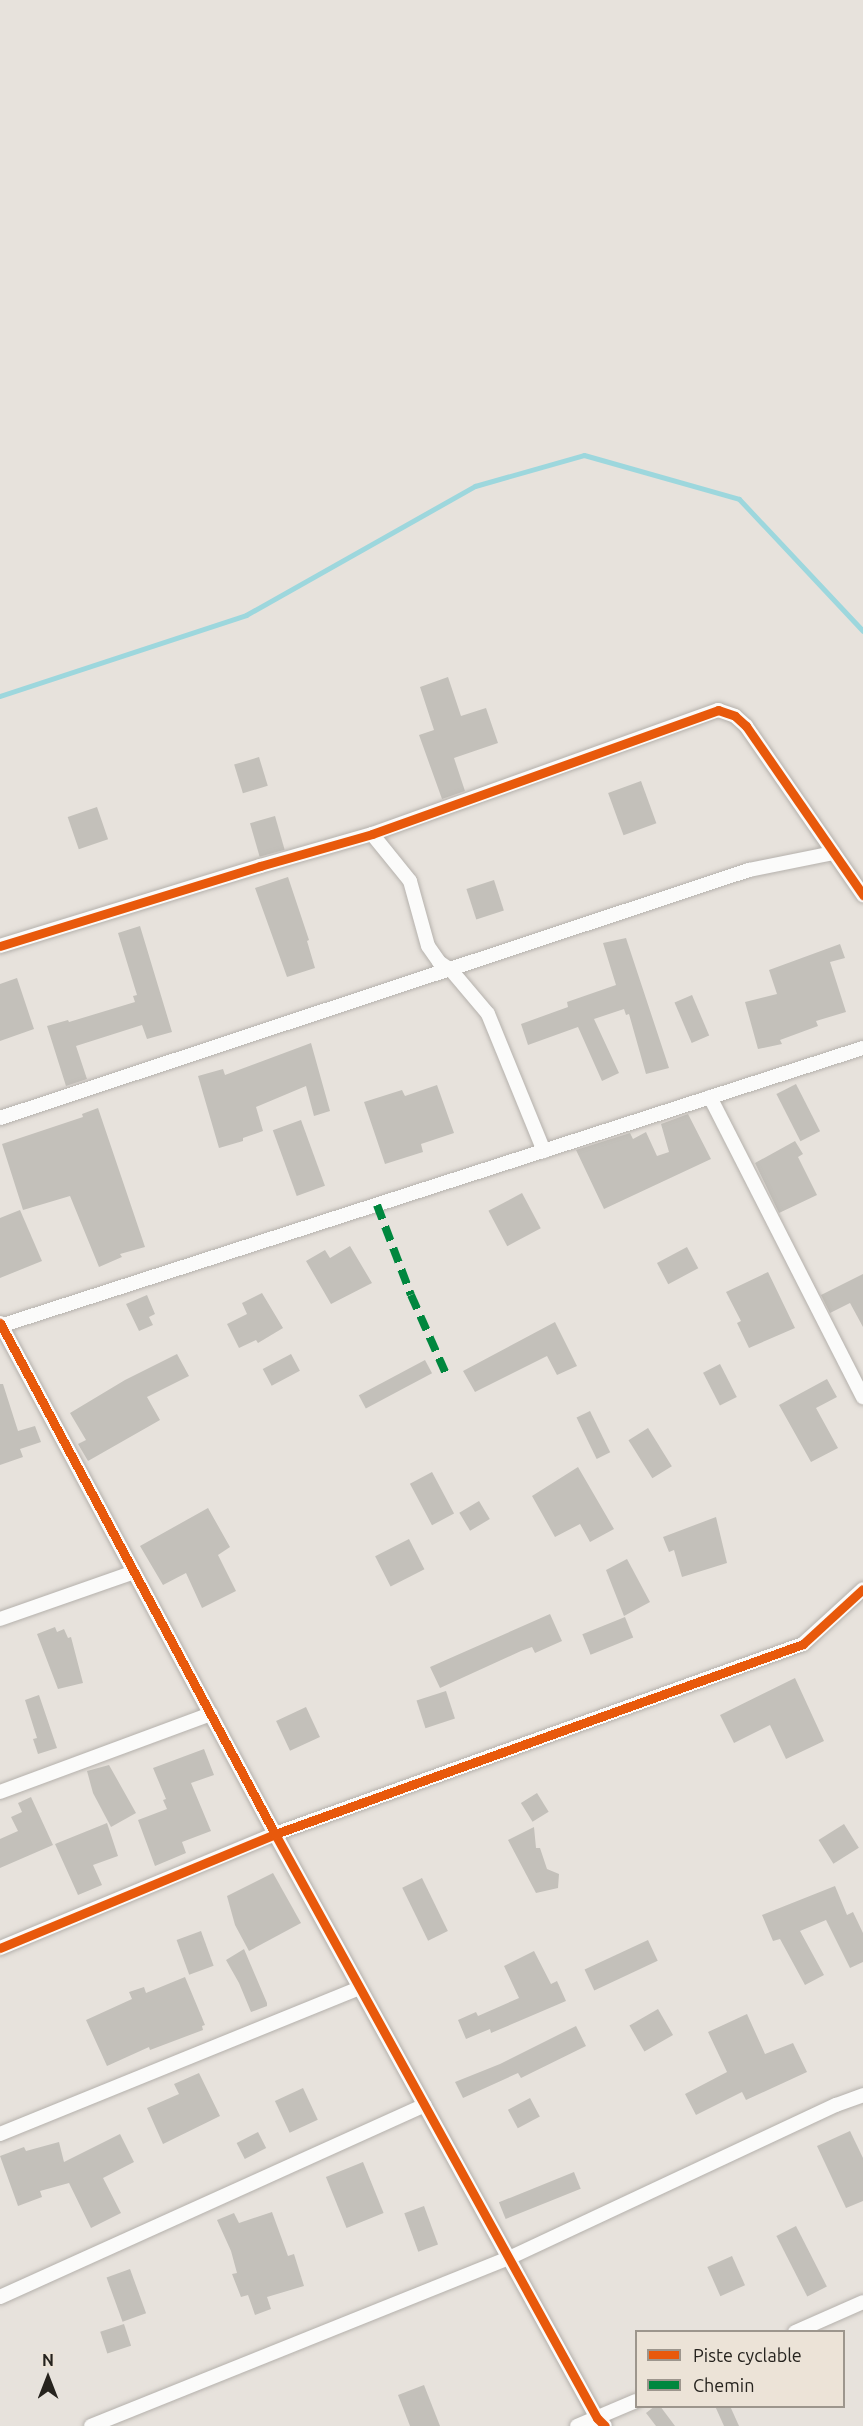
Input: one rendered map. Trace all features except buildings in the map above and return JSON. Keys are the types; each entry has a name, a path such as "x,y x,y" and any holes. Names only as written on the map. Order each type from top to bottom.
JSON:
{"street":[{"path":"0,946 372,834 718,710 735,716 746,726 863,896"},
{"path":"372,834 410,881 428,946 439,962 451,970 488,1014 544,1151"},
{"path":"0,1118 748,870 833,852"},
{"path":"601,2422 275,1834 0,1325 863,1048"},
{"path":"710,1097 863,1397"},
{"path":"0,1619 134,1572"},
{"path":"0,1948 275,1834 803,1644 863,1589"},
{"path":"0,1792 211,1714"},
{"path":"0,2134 360,1988"},
{"path":"91,2426 509,2258 836,2105 863,2095"},
{"path":"0,2297 425,2105"},
{"path":"797,2330 863,2302"},
{"path":"577,2426 601,2422 635,2402"}],"waterway":[{"path":"0,696 246,615 475,486 584,455 739,499 863,631"}],"marked path":[{"path":"377,1205 411,1295 446,1374"}],"cycle path":[{"path":"0,946 372,834 718,710 735,716 746,726 863,895"},
{"path":"0,1323 275,1834 597,2418 605,2426"},
{"path":"0,1948 275,1834 803,1644 863,1589"}]}
